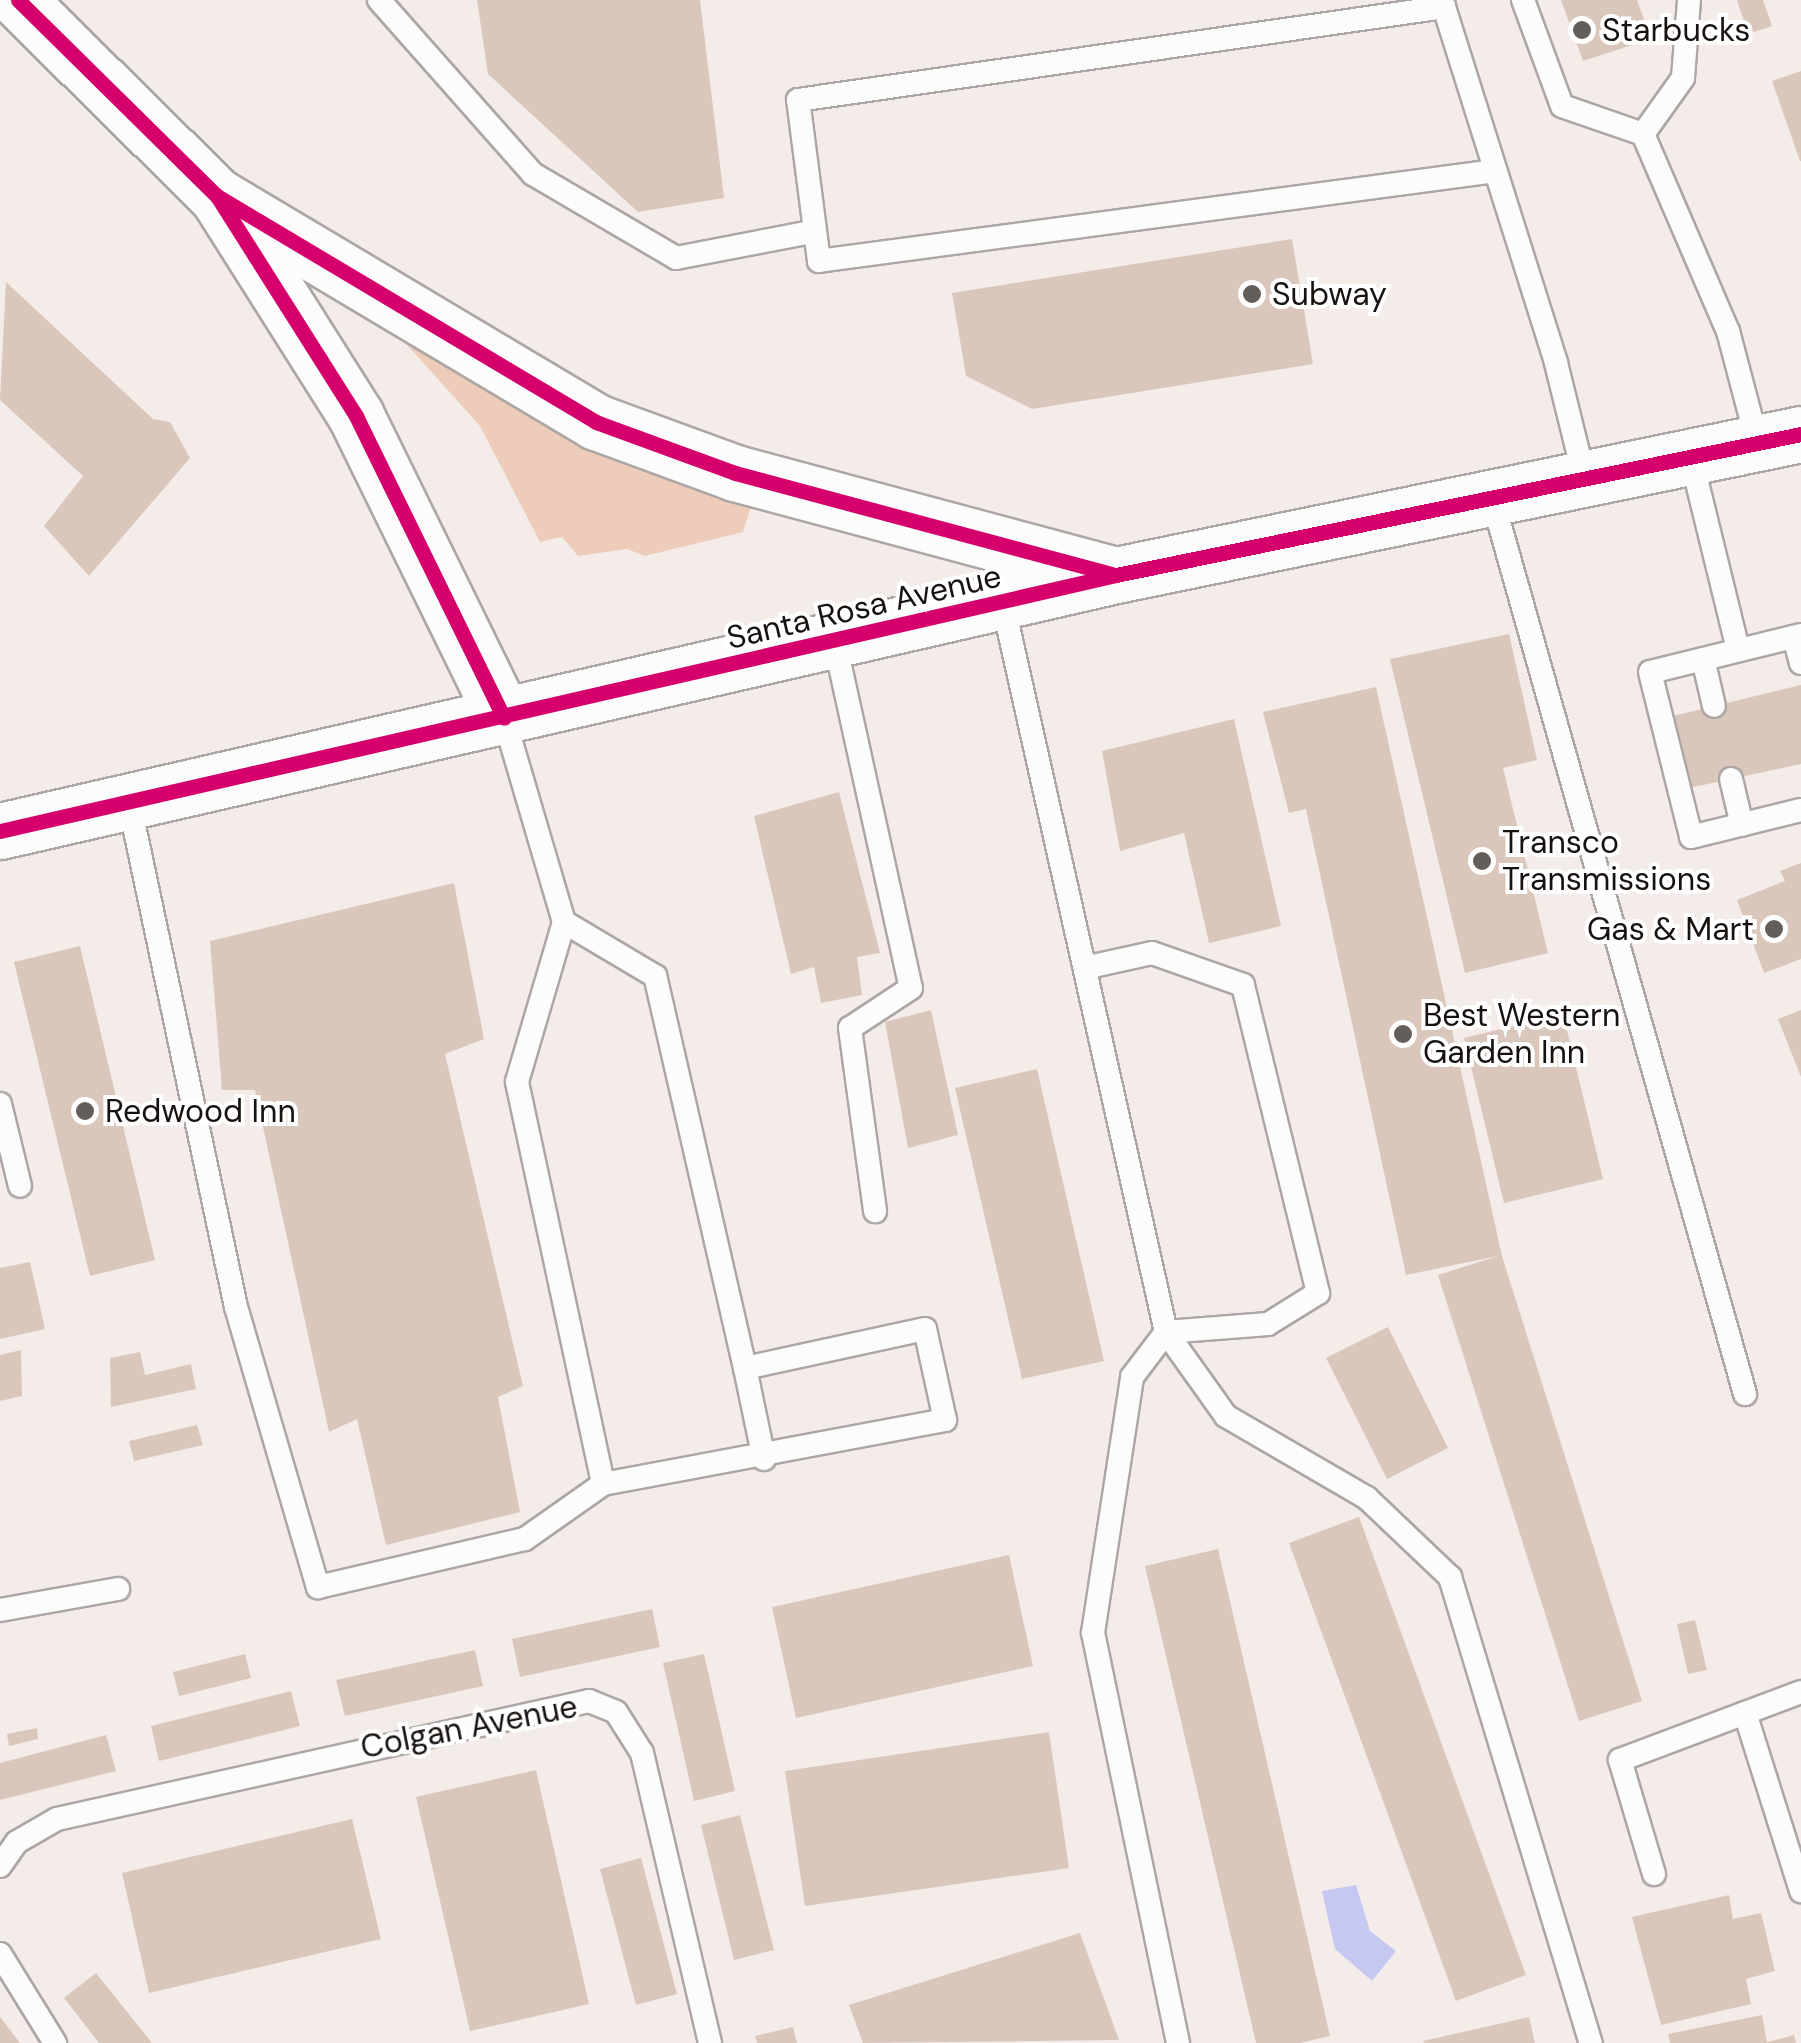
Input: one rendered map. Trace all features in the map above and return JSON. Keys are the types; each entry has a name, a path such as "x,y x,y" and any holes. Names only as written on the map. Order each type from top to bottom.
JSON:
{"main road":[{"path":"18,0 217,196 356,416 504,718"},
{"path":"217,196 596,422 734,473 1116,575"},
{"name":"Santa Rosa Avenue","path":"0,830 835,643 1116,575 1492,501 1584,476 1690,458 1779,437"}],"lane":[{"path":"380,0 533,174 676,258 811,232"},
{"path":"1523,0 1562,106 1643,134 1728,331 1779,437"},
{"path":"1643,134 1683,78 1689,0"},
{"path":"1495,172 819,261 811,232 798,100 1444,7 1495,172 1584,476"},
{"path":"1690,458 1738,650"},
{"path":"1492,501 1745,1394"},
{"path":"1003,604 1089,967 1166,1332 1226,1416 1366,1498 1450,1577 1591,2043"},
{"path":"1801,663 1798,636 1650,672 1690,837 1801,810"},
{"path":"835,643 911,988 850,1028 875,1211"},
{"path":"1704,659 1714,706"},
{"path":"504,718 564,922 517,1082 602,1484"},
{"path":"1731,779 1742,824"},
{"path":"129,802 236,1307 318,1587 525,1539 602,1484 764,1459 945,1420 925,1329 745,1368"},
{"path":"564,922 655,976 764,1459"},
{"path":"1089,967 1152,953 1243,985 1318,1294 1268,1324 1166,1332 1132,1377 1093,1633 1178,2043"},
{"path":"0,1104 20,1186"},
{"path":"0,1610 118,1589"},
{"path":"1654,1874 1620,1760 1801,1692"},
{"name":"Colgan Avenue","path":"0,1866 17,1842 57,1819 589,1701 616,1712 642,1753 710,2043"},
{"path":"1745,1713 1801,1891"},
{"path":"0,1954 56,2043"}],"shaded area":[{"path":"400,337 753,500 743,532 645,556 627,549 578,556 562,537 540,542 480,426"}],"water":[{"path":"1356,1885 1370,1931 1396,1951 1372,1981 1335,1949 1322,1891"}],"building":[{"path":"477,0 700,0 724,198 638,212 488,74"},
{"path":"1561,0 1637,0 1651,39 1583,61"},
{"path":"1737,0 1763,0 1772,26 1748,34"},
{"path":"1801,71 1801,161 1800,161 1772,81"},
{"path":"1292,239 1313,364 1032,409 966,376 952,293"},
{"path":"6,282 153,419 170,422 190,458 89,576 44,526 83,476 0,400"},
{"name":"Transco Transmissions","path":"1509,634 1537,760 1503,768 1548,953 1465,973 1390,659"},
{"path":"1801,685 1801,764 1689,788 1673,716"},
{"name":"Best Western Garden Inn","path":"1376,687 1502,1256 1642,1701 1579,1721 1438,1275 1498,1256 1406,1275 1306,809 1289,813 1263,712"},
{"path":"1234,719 1281,926 1209,943 1184,833 1120,851 1102,751"},
{"path":"839,792 880,953 857,957 862,995 821,1003 814,967 791,974 754,816"},
{"name":"Gas & Mart","path":"1801,863 1801,959 1764,973 1737,900 1785,881 1780,871"},
{"path":"454,883 484,1039 445,1054 523,1386 498,1397 520,1512 386,1545 357,1419 329,1432 255,1090 222,1090 210,941"},
{"name":"Redwood Inn","path":"80,946 155,1260 90,1276 14,962"},
{"path":"931,1010 958,1135 908,1148 885,1022"},
{"path":"1801,1010 1801,1077 1778,1019"},
{"path":"1563,1014 1603,1179 1504,1203 1464,1038"},
{"path":"1037,1069 1104,1361 1022,1379 955,1088"},
{"path":"30,1262 45,1329 0,1339 0,1268"},
{"path":"1388,1327 1448,1448 1387,1479 1326,1358"},
{"path":"21,1350 22,1396 0,1401 0,1355"},
{"path":"140,1352 145,1375 191,1364 196,1389 111,1407 110,1358"},
{"path":"197,1425 203,1445 134,1461 129,1441"},
{"path":"1359,1517 1526,1975 1456,2001 1289,1543"},
{"path":"1218,1549 1330,2036 1300,2043 1256,2043 1145,1566"},
{"path":"1009,1555 1033,1666 796,1718 772,1607"},
{"path":"652,1609 660,1647 520,1677 512,1639"},
{"path":"1695,1620 1707,1670 1688,1674 1677,1624"},
{"path":"475,1650 483,1686 345,1716 336,1680"},
{"path":"245,1654 251,1678 179,1696 173,1672"},
{"path":"704,1654 735,1791 694,1801 663,1663"},
{"path":"291,1691 300,1726 159,1761 151,1726"},
{"path":"37,1728 38,1739 9,1746 7,1734"},
{"path":"1049,1732 1069,1868 805,1906 785,1771"},
{"path":"106,1735 116,1771 0,1800 0,1763"},
{"path":"536,1770 589,2004 470,2031 416,1797"},
{"path":"740,1815 774,1950 734,1960 701,1825"},
{"path":"352,1819 381,1939 149,1993 122,1873"},
{"path":"641,1858 677,1994 636,2005 600,1869"},
{"path":"1729,1895 1733,1919 1761,1913 1775,1971 1746,1979 1751,2004 1661,2025 1632,1917"},
{"path":"1080,1933 1119,2040 863,2043 849,2005"},
{"path":"96,1973 152,2043 99,2043 64,1998"},
{"path":"1762,2015 1767,2042 1794,2035 1796,2043 1670,2043 1668,2034"},
{"path":"0,2017 20,2043 0,2043"},
{"path":"1529,2017 1535,2043 1423,2041"},
{"path":"793,2027 797,2043 757,2043 755,2036"}],"cycle path":[{"path":"18,0 217,196 356,416 504,718"},
{"path":"217,196 596,422 735,473 1111,574"},
{"path":"0,831 1116,575 1801,434"}],"place":[{"name":"Starbucks","path":"1582,30"},
{"name":"Subway","path":"1252,294"},
{"name":"Transco Transmissions","path":"1482,861"},
{"name":"Gas & Mart","path":"1774,929"},
{"name":"Best Western Garden Inn","path":"1403,1034"},
{"name":"Redwood Inn","path":"85,1111"}]}
